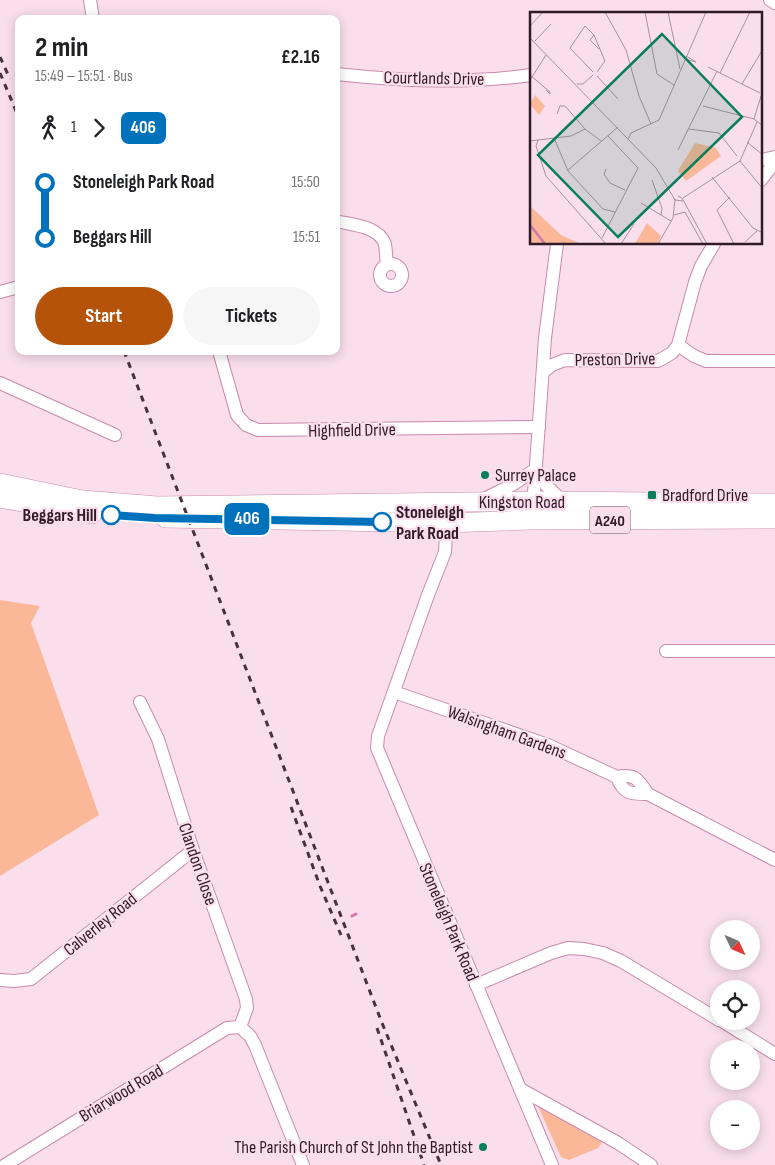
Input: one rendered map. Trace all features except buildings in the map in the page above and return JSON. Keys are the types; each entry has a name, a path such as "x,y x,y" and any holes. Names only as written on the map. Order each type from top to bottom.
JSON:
{"highway":[{"name":"Kingston Road","path":"0,483 82,500 157,506 480,502 532,510 775,519"},
{"name":"Kingston Road","path":"0,498 82,513 155,518 446,523 532,510 563,502 775,503"}],"street":[{"path":"90,0 92,15"},
{"path":"770,0 775,3"},
{"name":"Courtlands Drive","path":"340,74 414,81 480,80 530,76"},
{"path":"762,160 775,158"},
{"path":"762,179 775,162"},
{"path":"340,222 368,228 378,234 384,243 387,264"},
{"path":"532,510 545,338 557,245"},
{"path":"678,345 695,282 713,245"},
{"path":"0,292 15,288"},
{"name":"Preston Drive","path":"545,338 565,360"},
{"name":"Preston Drive","path":"543,372 552,365 565,360 658,361 672,353 678,345 694,356 706,361 775,361"},
{"name":"Highfield Drive","path":"220,355 238,415 246,425 258,430 539,427"},
{"path":"0,383 115,435"},
{"path":"480,502 512,485 536,469"},
{"path":"536,469 546,485 563,502"},
{"path":"408,502 419,510 435,509 440,511 445,517 446,523"},
{"name":"Stoneleigh Park Road","path":"446,523 446,542 442,562 428,595 378,736 377,748 520,1089 548,1164"},
{"path":"666,651 775,651"},
{"name":"Walsingham Gardens","path":"394,692 548,746 617,777 620,786 627,792 648,794 775,860"},
{"name":"Clandon Close","path":"140,702 158,739 193,850 246,999 247,1008 240,1027"},
{"name":"Calverley Road","path":"0,980 23,981 32,979 193,850"},
{"path":"476,986 551,953 568,948 584,949 604,953 621,961 710,1014"},
{"path":"240,1027 250,1036 255,1045 304,1165"},
{"name":"Briarwood Road","path":"4,1165 227,1028 240,1027"},
{"path":"736,1030 775,1054"},
{"path":"520,1089 618,1143 652,1165"}],"shaded area":[{"path":"0,600 40,606 31,623 99,815 0,876"},
{"path":"541,1104 601,1140 601,1144 598,1148 569,1160 561,1157 538,1106"}],"waterway":[{"path":"352,916 356,914"}],"railway":[{"path":"0,57 10,79"},
{"path":"0,73 15,109"},
{"path":"126,355 382,1023 441,1165"},
{"path":"291,807 320,886 341,935"},
{"path":"377,1028 424,1165"}],"bus line":[{"name":"406","path":"111,515 155,518 382,522"}],"place":[{"name":"Surrey Palace","path":"485,475"},
{"name":"Bradford Drive","path":"652,495"},
{"name":"Beggars Hill","path":"111,515"},
{"name":"Stoneleigh Park Road","path":"382,522"},
{"name":"The Parish Church of St John the Baptist","path":"483,1147"}]}
